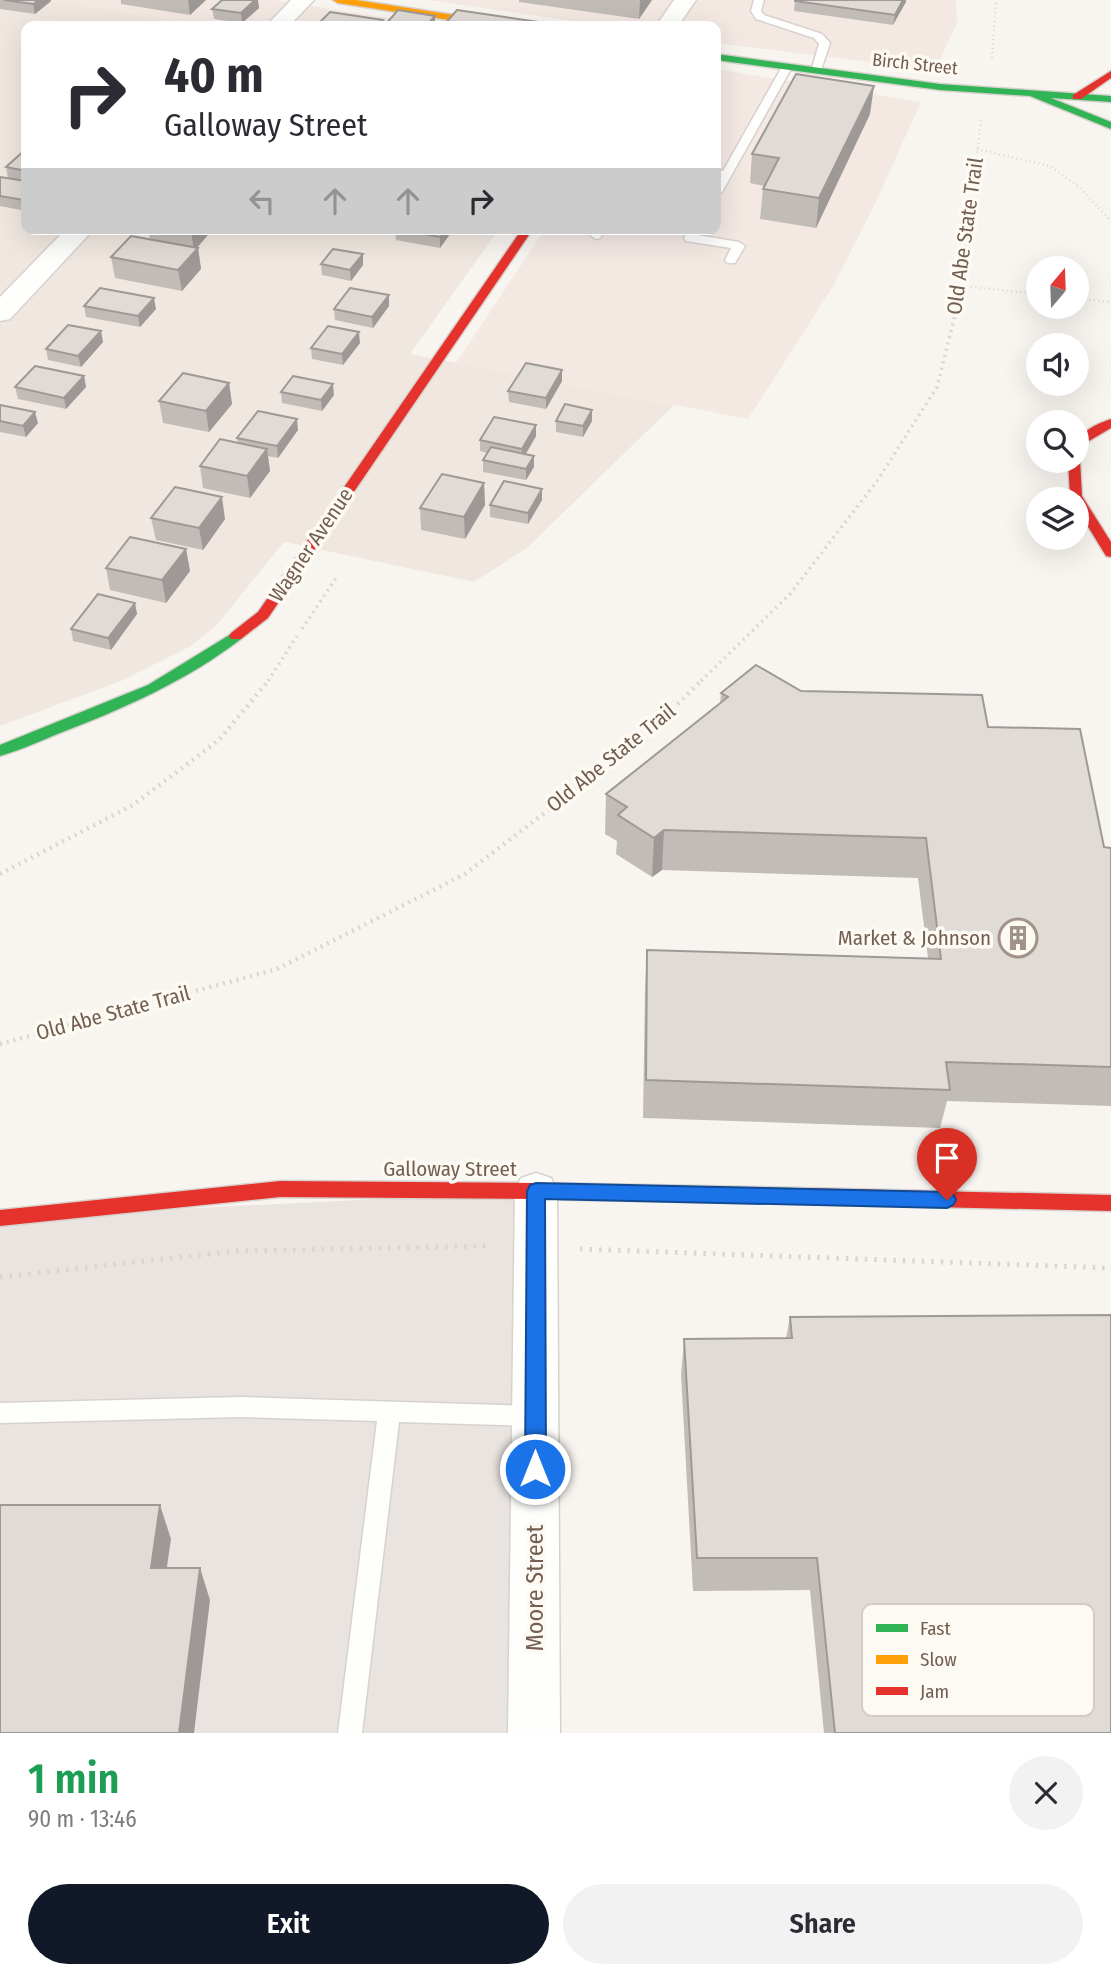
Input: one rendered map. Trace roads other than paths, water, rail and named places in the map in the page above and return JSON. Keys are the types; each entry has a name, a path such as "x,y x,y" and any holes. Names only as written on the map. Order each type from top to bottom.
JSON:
{"street":[{"path":"281,21 303,0"},
{"path":"338,0 474,21"},
{"path":"670,21 685,0"},
{"name":"Birch Street","path":"721,58 940,87 1111,99"},
{"path":"1077,97 1111,74"},
{"path":"1033,94 1111,126"},
{"path":"0,313 75,235"},
{"name":"Wagner Avenue","path":"0,751 141,694 216,653 263,615 524,235"},
{"path":"1089,436 1111,423"},
{"path":"1075,473 1076,496 1111,553"},
{"name":"Galloway Street","path":"0,1218 280,1189 536,1191 1111,1203"},
{"name":"Moore Street","path":"534,1733 536,1191"}],"lane":[{"path":"759,0 756,11 760,17 818,36 825,43 816,71"},
{"path":"721,174 787,67"},
{"path":"691,235 690,237 739,246 731,260"},
{"path":"0,1413 241,1407 535,1416"},
{"path":"350,1733 388,1411"}],"place":[{"name":"Market & Johnson","path":"1018,938"}]}
